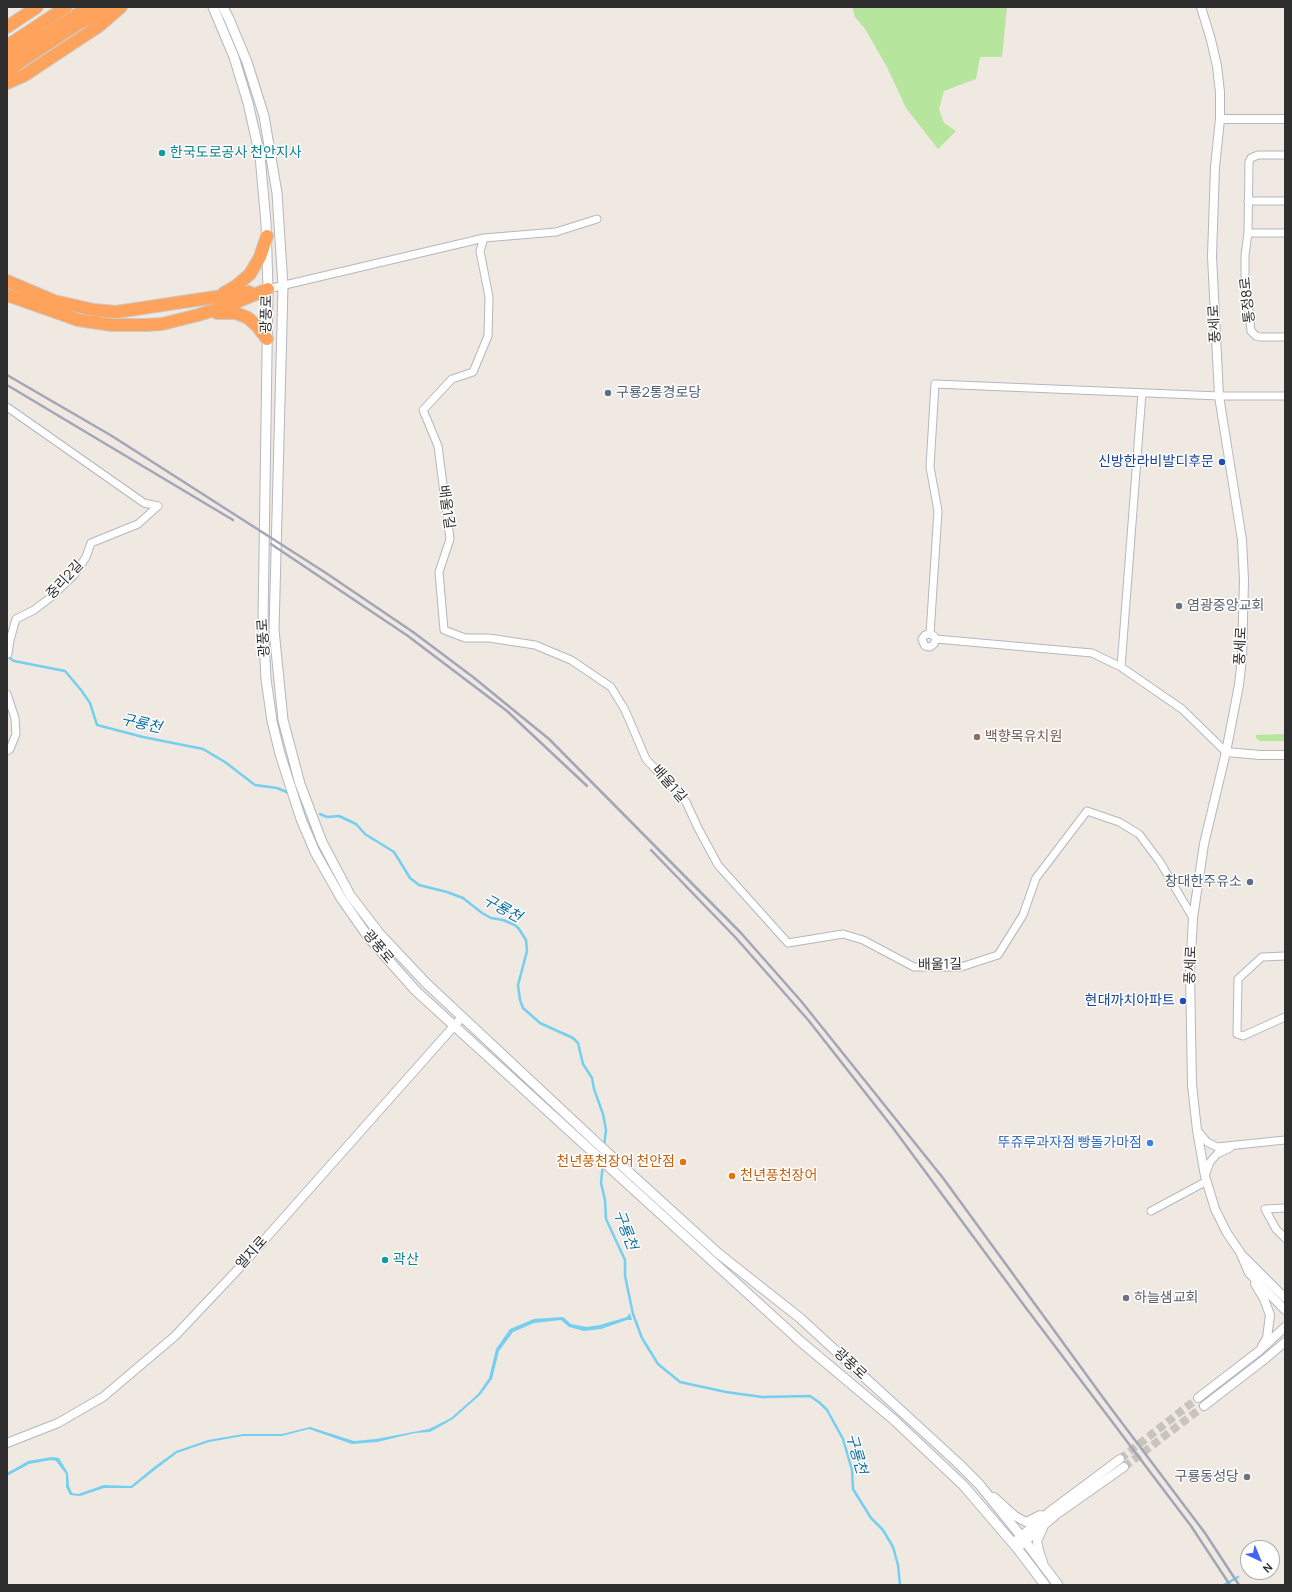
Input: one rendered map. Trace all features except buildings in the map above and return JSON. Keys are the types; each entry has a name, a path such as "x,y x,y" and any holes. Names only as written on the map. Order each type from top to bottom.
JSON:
{"highway":[{"path":"7,27 37,7"},
{"path":"7,46 66,7"},
{"path":"7,60 89,7"},
{"path":"7,72 76,25 112,7"},
{"path":"7,77 117,7"},
{"path":"7,83 25,75 58,54 99,26 121,7"},
{"path":"218,297 236,286 250,274 260,257 267,236"},
{"path":"7,281 54,301 109,311 129,311 268,289"},
{"path":"7,295 60,314 94,323 128,326 162,324 198,315 227,306 268,289"},
{"path":"198,315 222,312 242,316 258,326 267,339"}],"main road":[{"name":"광풍로","path":"213,7 234,57 248,103 260,156 267,236 268,289 262,622 266,679 271,714 280,754 304,826 315,852 341,898 368,938 416,991 800,1341 893,1419 963,1485 1015,1545 1045,1585"},
{"name":"광풍로","path":"223,7 247,62 264,116 278,193 283,286 278,529 274,630 284,720 300,784 322,842 350,894 379,933 426,983 598,1144 719,1254 800,1318 979,1484 1023,1539 1057,1585"}],"street":[{"name":"풍세로","path":"1201,7 1217,66 1220,92 1220,119 1215,167 1212,256 1219,396 1242,540 1244,580 1242,658 1239,685 1226,752 1204,844 1193,918 1190,973 1192,1085 1197,1130 1206,1179 1216,1209 1227,1233 1240,1252 1285,1298"},
{"path":"1220,119 1285,119"},
{"name":"통정8로","path":"1285,155 1258,155 1251,158 1249,162 1248,234 1245,255 1245,275 1251,331 1256,336 1260,337 1285,337"},
{"path":"1248,201 1285,201"},
{"path":"268,289 484,238 556,232 597,219"},
{"path":"1248,234 1285,233"},
{"name":"배울1길","path":"484,238 480,250 489,297 488,336 473,372 452,379 423,410 438,446 450,539 439,572 444,630 465,638 489,638 535,645 571,660 611,687 625,710 646,759 686,802 718,865 788,943 843,934 863,940 914,967 961,966 998,955 1023,915 1036,878 1087,811 1120,822 1140,834 1160,862 1193,918"},
{"path":"930,634 938,511 930,467 935,384 1219,396 1285,396"},
{"path":"1121,667 1142,393"},
{"name":"중리2길","path":"7,407 144,503 158,506 138,524 91,543 86,557 74,575 52,597 34,610 16,619 8,654"},
{"path":"930,634 936,639 1092,654 1121,667 1182,710 1226,752 1260,755 1285,755"},
{"path":"930,634 925,635 922,639 925,646 930,647 934,644 936,639"},
{"path":"7,694 15,718 16,734 10,749 7,751"},
{"path":"1285,956 1262,957 1238,979 1237,1034 1243,1036 1285,1017"},
{"name":"엘지로","path":"7,1443 58,1423 103,1396 175,1336 242,1265 462,1017"},
{"path":"1197,1130 1207,1142 1217,1147 1285,1140"},
{"path":"1151,1211 1206,1179 1210,1162 1216,1154 1240,1144"},
{"path":"1285,1208 1265,1209 1276,1229 1285,1238"},
{"name":"풍세로","path":"1240,1252 1249,1273 1285,1310"},
{"path":"1249,1273 1264,1299 1270,1315 1267,1338 1259,1352"},
{"path":"1198,1398 1259,1352 1285,1327"},
{"path":"1204,1406 1285,1342"},
{"path":"1265,1359 1285,1349"},
{"path":"1015,1545 1052,1513 1120,1459"},
{"path":"979,1484 1015,1516 1026,1522 1052,1513 1124,1468"},
{"path":"1052,1513 1041,1530 1037,1541 1040,1554 1057,1585"}],"green space":[{"path":"852,7 1007,7 1002,57 980,57 976,79 944,91 939,109 944,123 956,131 938,149 906,108 887,67 865,29 855,17"},
{"path":"1285,734 1285,741 1260,741 1256,738 1256,735"}],"water":[{"path":"630,1313 632,1320 627,1320 601,1329 584,1331 569,1327 561,1320 534,1323 513,1332 499,1351 492,1379 480,1395 453,1419 430,1432 415,1433 377,1442 352,1444 309,1429 282,1436 243,1436 209,1442 177,1453 132,1488 104,1488 80,1496 70,1495 66,1487 66,1474 56,1461 51,1460 29,1464 7,1476 7,1473 28,1461 52,1457 59,1458 68,1473 69,1486 72,1493 78,1494 104,1485 131,1486 176,1451 208,1440 243,1434 282,1434 310,1427 354,1441 376,1439 429,1429 451,1418 478,1394 489,1378 496,1349 510,1329 534,1319 563,1317 571,1324 586,1327 600,1325 627,1317"}],"waterway":[{"name":"구룡천","path":"7,656 14,661 65,671 90,703 97,725 143,737 203,749 225,762 255,785 277,788 289,793"},
{"name":"구룡천","path":"320,814 327,817 339,816 356,824 365,834 394,852 410,878 419,885 447,892 463,898 491,918 503,920 515,925 519,929 526,940 527,951 518,985 520,1000 523,1008 540,1023 573,1038 578,1043 583,1064 592,1078 594,1089 603,1114 606,1130 604,1146"},
{"name":"구룡천","path":"603,1164 601,1183 605,1200 606,1219 625,1260 625,1276 633,1314 642,1338 658,1364 680,1382 726,1392 762,1397 810,1396 820,1403 827,1410 843,1439 852,1470 853,1489 871,1518 883,1530 893,1547 898,1565 900,1585"},
{"name":"구룡천","path":"1224,1585 1238,1577"}],"tunnel":[{"path":"1120,1459 1198,1398"},
{"path":"1124,1467 1204,1406"}],"railway":[{"path":"7,375 112,436 326,573 413,632 473,677 549,739 741,933 801,1001 943,1178 1107,1403 1205,1533 1239,1585"},
{"path":"7,385 233,520"},
{"path":"271,544 408,636 507,711 587,786"},
{"path":"651,850 736,938 809,1021 893,1128 1026,1308 1191,1526 1230,1585"}],"place":[{"name":"한국도로공사 천안지사","path":"162,153"},
{"name":"구룡2통경로당","path":"608,393"},
{"name":"신방한라비발디후문","path":"1222,462"},
{"name":"염광중앙교회","path":"1179,606"},
{"name":"백향목유치원","path":"977,737"},
{"name":"창대한주유소","path":"1250,882"},
{"name":"현대까치아파트","path":"1183,1001"},
{"name":"뚜쥬루과자점 빵돌가마점","path":"1150,1143"},
{"name":"천년풍천장어 천안점","path":"683,1162"},
{"name":"천년풍천장어","path":"732,1176"},
{"name":"곽산","path":"385,1260"},
{"name":"하늘샘교회","path":"1126,1298"},
{"name":"구룡동성당","path":"1247,1477"}]}
